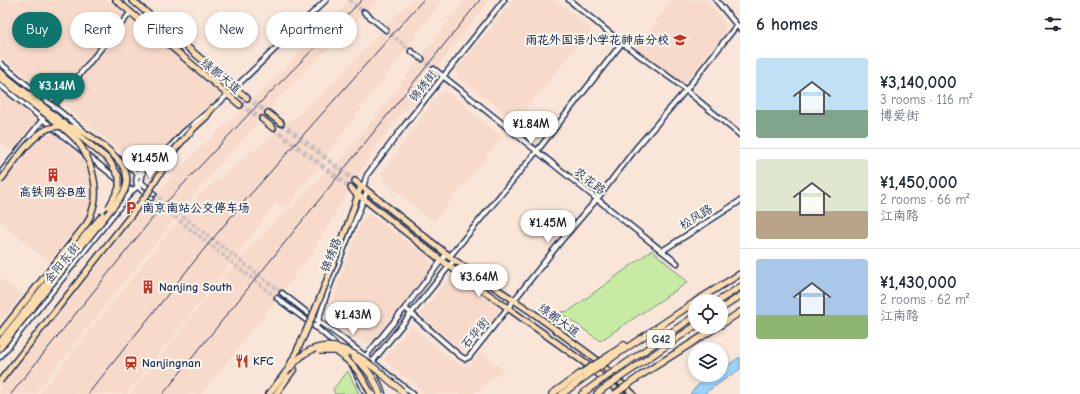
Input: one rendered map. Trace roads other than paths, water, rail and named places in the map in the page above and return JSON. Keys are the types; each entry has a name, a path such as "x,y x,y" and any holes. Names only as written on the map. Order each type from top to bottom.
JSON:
{"highway":[{"path":"722,284 740,269"},
{"path":"706,294 740,274"},
{"path":"728,294 740,287"},
{"path":"728,304 740,296"},
{"path":"552,394 580,374 612,356 688,305"},
{"path":"728,320 740,312"},
{"name":"G42","path":"582,394 688,321"},
{"name":"G42","path":"597,394 688,331"},
{"path":"616,394 643,374 706,334"},
{"path":"286,372 305,354 315,349 337,347 355,354 367,362 403,392"},
{"path":"315,349 346,354 365,366 382,394"},
{"path":"294,369 302,360 315,352 334,351"},
{"path":"562,394 612,356"},
{"path":"294,369 299,359"}],"main road":[{"name":"绿都大道","path":"116,0 240,105"},
{"name":"绿都大道","path":"132,0 139,2 247,98"},
{"path":"0,72 109,160 119,177 119,188 110,207 86,234 0,342"},
{"path":"0,78 77,141 87,155 90,164 95,198 93,208 85,227 0,333"},
{"path":"0,381 146,196 176,148 206,117 212,108"},
{"path":"268,113 281,123"},
{"path":"262,119 273,128"},
{"path":"0,181 29,144 38,135 57,126 71,127 88,135 100,143 125,168 127,178 126,190 0,348"},
{"name":"绿都大道","path":"356,181 451,256 593,357 633,394"},
{"name":"绿都大道","path":"351,188 357,195 442,261 585,363 622,394"},
{"path":"269,394 286,372 302,340 317,307 348,224 357,195 364,188"},
{"path":"334,351 352,363 371,394"},
{"path":"276,394 294,369"}],"street":[{"path":"151,198 137,187 136,182 148,164 212,108 326,0"},
{"name":"锦绣街","path":"364,188 367,176 443,76 504,0"},
{"path":"569,0 622,43 686,90 740,135"},
{"path":"716,0 739,27"},
{"path":"0,174 131,12"},
{"path":"364,12 386,30"},
{"name":"石华街","path":"405,308 460,356 465,359 469,357 561,241 597,199 637,147 739,27"},
{"path":"366,356 442,261 451,256 537,152 622,43"},
{"path":"411,51 422,59"},
{"path":"0,62 140,175 141,182 154,194"},
{"path":"0,62 100,143"},
{"name":"农花路","path":"434,69 677,263"},
{"path":"0,85 132,191"},
{"name":"金阳东街","path":"0,357 132,191 141,182"},
{"name":"锦绣路","path":"316,328 343,251 364,199 364,188"},
{"name":"松风路","path":"662,251 740,200"},
{"path":"373,362 449,266 451,256"},
{"path":"282,293 366,356 413,394"},
{"path":"277,298 333,342 356,372 366,394"},
{"path":"341,337 373,371 380,384 382,394"}],"water":[{"path":"740,357 740,369 728,377 728,365"},
{"path":"703,382 721,382 703,394 690,394"}],"tunnel":[{"path":"349,0 364,12"},
{"path":"386,30 411,51"},
{"path":"422,59 434,69"},
{"path":"247,98 268,113"},
{"path":"240,105 262,119"},
{"path":"281,123 355,181"},
{"path":"273,128 351,188"},
{"path":"154,194 282,293"},
{"path":"151,198 277,298"}],"railway":[{"path":"11,394 160,209 248,115 362,0"},
{"path":"88,394 241,205 423,0"},
{"path":"163,394 480,0"}],"place":[{"name":"雨花外国语小学花神庙分校","path":"680,40"},
{"name":"高铁网谷B座","path":"53,175"},
{"name":"南京南站公交停车场","path":"131,208"},
{"name":"Nanjing South","path":"148,287"},
{"name":"KFC","path":"242,361"},
{"name":"Nanjingnan","path":"131,363"}]}
